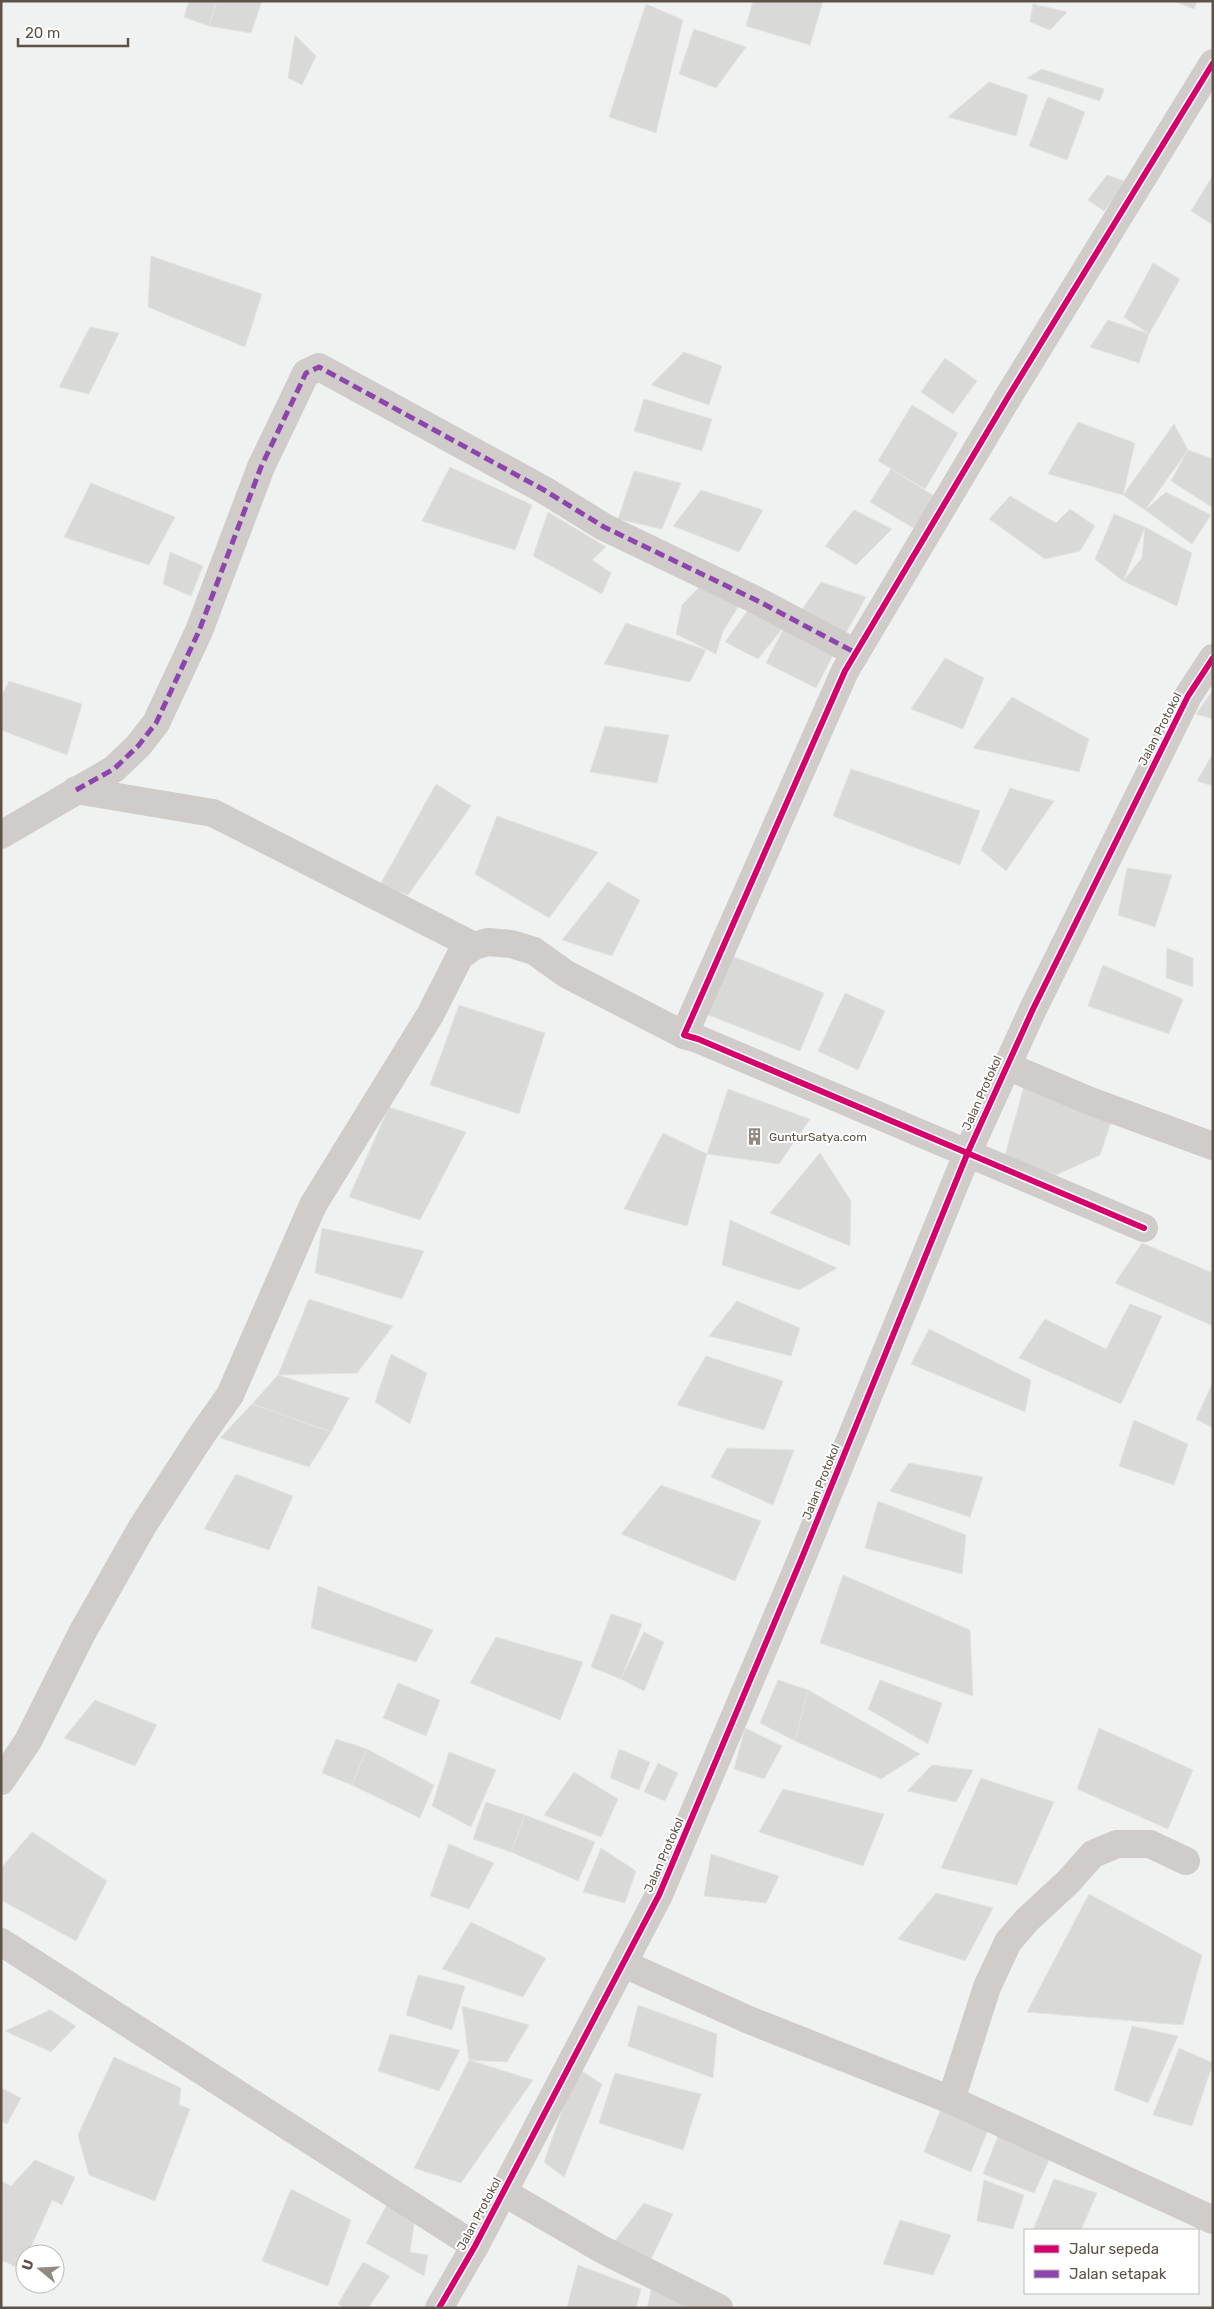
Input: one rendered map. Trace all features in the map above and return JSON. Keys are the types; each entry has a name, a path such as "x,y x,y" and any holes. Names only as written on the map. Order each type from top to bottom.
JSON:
{"street":[{"path":"684,1035 845,671 1213,63"},
{"path":"1,835 114,768 138,746 156,723 199,631 261,467 306,373 319,367 544,490 604,527 760,602 856,653"},
{"name":"Jalan Protokol","path":"439,2308 475,2246 659,1895 805,1551 968,1152 1007,1066 1184,705 1213,658"},
{"path":"76,790 213,813 474,946"},
{"path":"1,1781 28,1741 82,1633 142,1528 201,1436 230,1395 313,1205 430,1015 460,956 474,946 488,942 511,944 534,951 566,974 684,1035 698,1039 968,1152 1144,1228"},
{"path":"1007,1066 1090,1101 1213,1146"},
{"path":"951,2100 987,1987 1008,1942 1027,1920 1068,1882 1093,1854 1117,1844 1150,1844 1186,1861"},
{"path":"1,1942 475,2246"},
{"path":"624,1964 749,2020 951,2100 1213,2220"},
{"path":"503,2192 601,2249 719,2308"}],"building":[{"path":"189,1 217,1 209,26 184,17"},
{"path":"217,1 262,1 251,33 209,26"},
{"path":"753,1 823,1 810,45 746,26"},
{"path":"1174,1 1197,1 1194,9"},
{"path":"646,4 683,20 656,133 609,117"},
{"path":"1033,4 1067,12 1050,30 1030,22"},
{"path":"694,29 746,47 716,88 679,74"},
{"path":"295,35 316,56 302,85 288,78"},
{"path":"1042,69 1104,89 1100,101 1027,78"},
{"path":"989,82 1028,95 1016,136 948,117"},
{"path":"1048,97 1085,112 1067,160 1029,146"},
{"path":"1107,175 1127,182 1104,211 1088,200"},
{"path":"1213,175 1213,225 1191,211"},
{"path":"151,256 262,294 245,347 148,307"},
{"path":"1153,263 1180,279 1149,334 1124,317"},
{"path":"1108,320 1149,334 1139,363 1090,347"},
{"path":"90,327 119,333 89,394 59,387"},
{"path":"684,352 722,366 709,405 651,385"},
{"path":"945,358 977,381 953,414 921,392"},
{"path":"644,399 712,419 702,451 634,431"},
{"path":"912,405 958,433 925,489 878,461"},
{"path":"1078,422 1135,443 1123,495 1048,474"},
{"path":"1174,424 1188,450 1145,510 1123,495"},
{"path":"1188,450 1213,459 1213,508 1171,481"},
{"path":"450,467 532,505 515,550 422,521"},
{"path":"891,469 934,496 915,529 870,502"},
{"path":"634,471 681,483 662,529 618,519"},
{"path":"91,483 175,517 149,565 64,537"},
{"path":"701,490 763,510 739,552 673,526"},
{"path":"1166,492 1211,515 1192,544 1145,510"},
{"path":"1010,496 1056,523 1070,509 1095,526 1080,551 1045,559 989,519"},
{"path":"854,510 892,529 856,565 825,546"},
{"path":"548,512 606,547 592,560 611,573 602,594 533,556"},
{"path":"1114,514 1145,527 1123,581 1095,559"},
{"path":"1145,527 1192,553 1177,606 1123,581 1142,558"},
{"path":"170,552 203,566 191,596 163,584"},
{"path":"821,582 866,597 846,633 801,611"},
{"path":"703,583 740,604 723,631 716,654 676,634 682,605"},
{"path":"751,606 786,624 758,659 725,642"},
{"path":"626,623 706,650 690,682 604,664"},
{"path":"786,624 836,649 816,688 766,663"},
{"path":"945,658 984,678 963,729 911,709"},
{"path":"9,681 82,704 67,755 1,730 1,697"},
{"path":"1213,690 1213,719 1196,714"},
{"path":"1012,697 1089,739 1079,772 973,748"},
{"path":"605,726 669,735 657,783 590,772"},
{"path":"1213,753 1213,786 1197,781"},
{"path":"851,769 980,811 960,865 833,816"},
{"path":"436,784 471,806 408,895 380,885"},
{"path":"1010,788 1054,801 1006,871 981,850"},
{"path":"497,816 598,852 549,918 475,874"},
{"path":"1127,868 1172,875 1155,927 1118,915"},
{"path":"608,882 640,900 612,956 562,940"},
{"path":"1167,948 1193,958 1193,987 1166,978"},
{"path":"730,955 824,993 800,1051 706,1014"},
{"path":"1103,965 1183,999 1169,1034 1088,1006"},
{"path":"845,993 885,1011 858,1070 818,1051"},
{"path":"459,1005 545,1033 519,1114 430,1085"},
{"path":"1024,1086 1113,1116 1100,1155 1056,1175 1004,1159"},
{"name":"GunturSatya.com","path":"728,1089 810,1119 779,1164 707,1154"},
{"path":"389,1107 466,1132 420,1220 349,1197"},
{"path":"663,1133 707,1154 687,1226 624,1209"},
{"path":"820,1153 851,1201 850,1246 770,1213"},
{"path":"730,1220 837,1268 799,1290 722,1265"},
{"path":"322,1228 424,1251 402,1299 315,1273"},
{"path":"1142,1243 1213,1273 1213,1326 1115,1283"},
{"path":"309,1299 393,1326 357,1373 278,1375"},
{"path":"737,1301 800,1328 791,1356 709,1336"},
{"path":"1130,1304 1162,1316 1121,1404 1019,1358 1045,1319 1106,1349"},
{"path":"929,1329 1031,1380 1025,1412 911,1364"},
{"path":"391,1354 427,1373 410,1424 375,1402"},
{"path":"706,1356 783,1381 764,1430 677,1405"},
{"path":"278,1375 349,1398 331,1432 252,1404"},
{"path":"1213,1382 1213,1428 1196,1419"},
{"path":"252,1404 331,1432 309,1467 220,1438"},
{"path":"1134,1420 1188,1444 1174,1485 1119,1466"},
{"path":"727,1448 794,1450 773,1505 711,1477"},
{"path":"909,1463 983,1477 970,1517 890,1491"},
{"path":"236,1474 293,1496 269,1550 204,1529"},
{"path":"661,1485 761,1521 735,1581 621,1534"},
{"path":"878,1501 966,1535 962,1574 865,1548"},
{"path":"843,1575 970,1630 973,1696 820,1643"},
{"path":"318,1586 433,1630 416,1662 311,1628"},
{"path":"611,1614 642,1624 621,1679 591,1667"},
{"path":"644,1632 664,1642 644,1691 621,1679"},
{"path":"496,1637 583,1662 560,1720 470,1683"},
{"path":"778,1680 808,1690 795,1741 760,1723"},
{"path":"880,1680 942,1703 928,1744 868,1709"},
{"path":"398,1683 440,1700 426,1736 383,1718"},
{"path":"808,1690 920,1754 881,1779 795,1741"},
{"path":"95,1700 157,1725 135,1766 64,1738"},
{"path":"745,1728 782,1746 764,1779 734,1769"},
{"path":"1099,1728 1193,1770 1168,1829 1077,1789"},
{"path":"336,1739 367,1749 352,1785 322,1773"},
{"path":"367,1749 434,1785 420,1818 352,1785"},
{"path":"619,1749 650,1762 639,1790 610,1778"},
{"path":"449,1752 496,1770 471,1827 432,1806"},
{"path":"658,1763 678,1773 665,1801 644,1792"},
{"path":"932,1765 973,1770 956,1802 907,1791"},
{"path":"574,1772 618,1799 601,1837 544,1815"},
{"path":"981,1778 1054,1802 1017,1885 941,1868"},
{"path":"783,1789 884,1814 863,1866 759,1832"},
{"path":"486,1802 525,1815 511,1852 473,1839"},
{"path":"525,1815 595,1842 578,1881 511,1852"},
{"path":"32,1832 107,1881 76,1941 1,1900 1,1868"},
{"path":"449,1844 494,1863 469,1909 430,1896"},
{"path":"601,1848 636,1871 625,1903 583,1892"},
{"path":"711,1854 779,1876 766,1903 704,1896"},
{"path":"936,1893 993,1908 965,1961 898,1939"},
{"path":"1089,1894 1202,1955 1183,2025 1027,2012"},
{"path":"471,1922 546,1958 523,1997 442,1969"},
{"path":"418,1975 465,1986 452,2030 406,2015"},
{"path":"638,2005 717,2034 713,2078 628,2046"},
{"path":"462,2006 529,2025 507,2062 469,2060"},
{"path":"50,2010 76,2026 51,2052 5,2031"},
{"path":"1132,2026 1178,2036 1148,2103 1114,2090"},
{"path":"390,2034 460,2050 439,2091 378,2071"},
{"path":"1179,2048 1213,2063 1192,2126 1153,2115"},
{"path":"114,2057 181,2088 179,2105 190,2109 155,2201 89,2175 78,2135"},
{"path":"469,2060 533,2080 461,2183 414,2168"},
{"path":"577,2068 602,2084 564,2177 544,2162"},
{"path":"615,2073 701,2094 683,2150 599,2123"},
{"path":"1,2088 21,2098 7,2124 1,2121"},
{"path":"942,2106 990,2125 971,2172 924,2152"},
{"path":"1000,2131 1051,2156 1034,2193 983,2174"},
{"path":"35,2160 75,2177 62,2205 52,2200 32,2244 15,2244 15,2266 1,2260 1,2181 11,2186"},
{"path":"1054,2179 1097,2193 1081,2229 1033,2229"},
{"path":"984,2180 1024,2195 1013,2229 977,2221"},
{"path":"291,2189 351,2220 328,2286 262,2261"},
{"path":"388,2203 415,2218 410,2252 428,2255 424,2276 366,2243"},
{"path":"644,2203 673,2214 651,2259 611,2246"},
{"path":"900,2220 951,2235 933,2275 883,2264"},
{"path":"363,2262 390,2276 368,2308 344,2308 338,2304"},
{"path":"578,2265 641,2289 636,2308 567,2307"},
{"path":"652,2286 688,2298 684,2308 647,2308"}],"marked path":[{"path":"76,790 114,769 138,746 156,723 199,631 261,467 306,373 319,367 544,490 604,527 760,602 856,653"}],"cycle path":[{"path":"1144,1228 698,1039 684,1035 845,671 1008,397 1213,63"},
{"path":"439,2308 475,2246 659,1895 801,1560 968,1152 1033,1009 1188,696 1213,658"}],"place":[{"name":"GunturSatya.com","path":"755,1137"}]}
